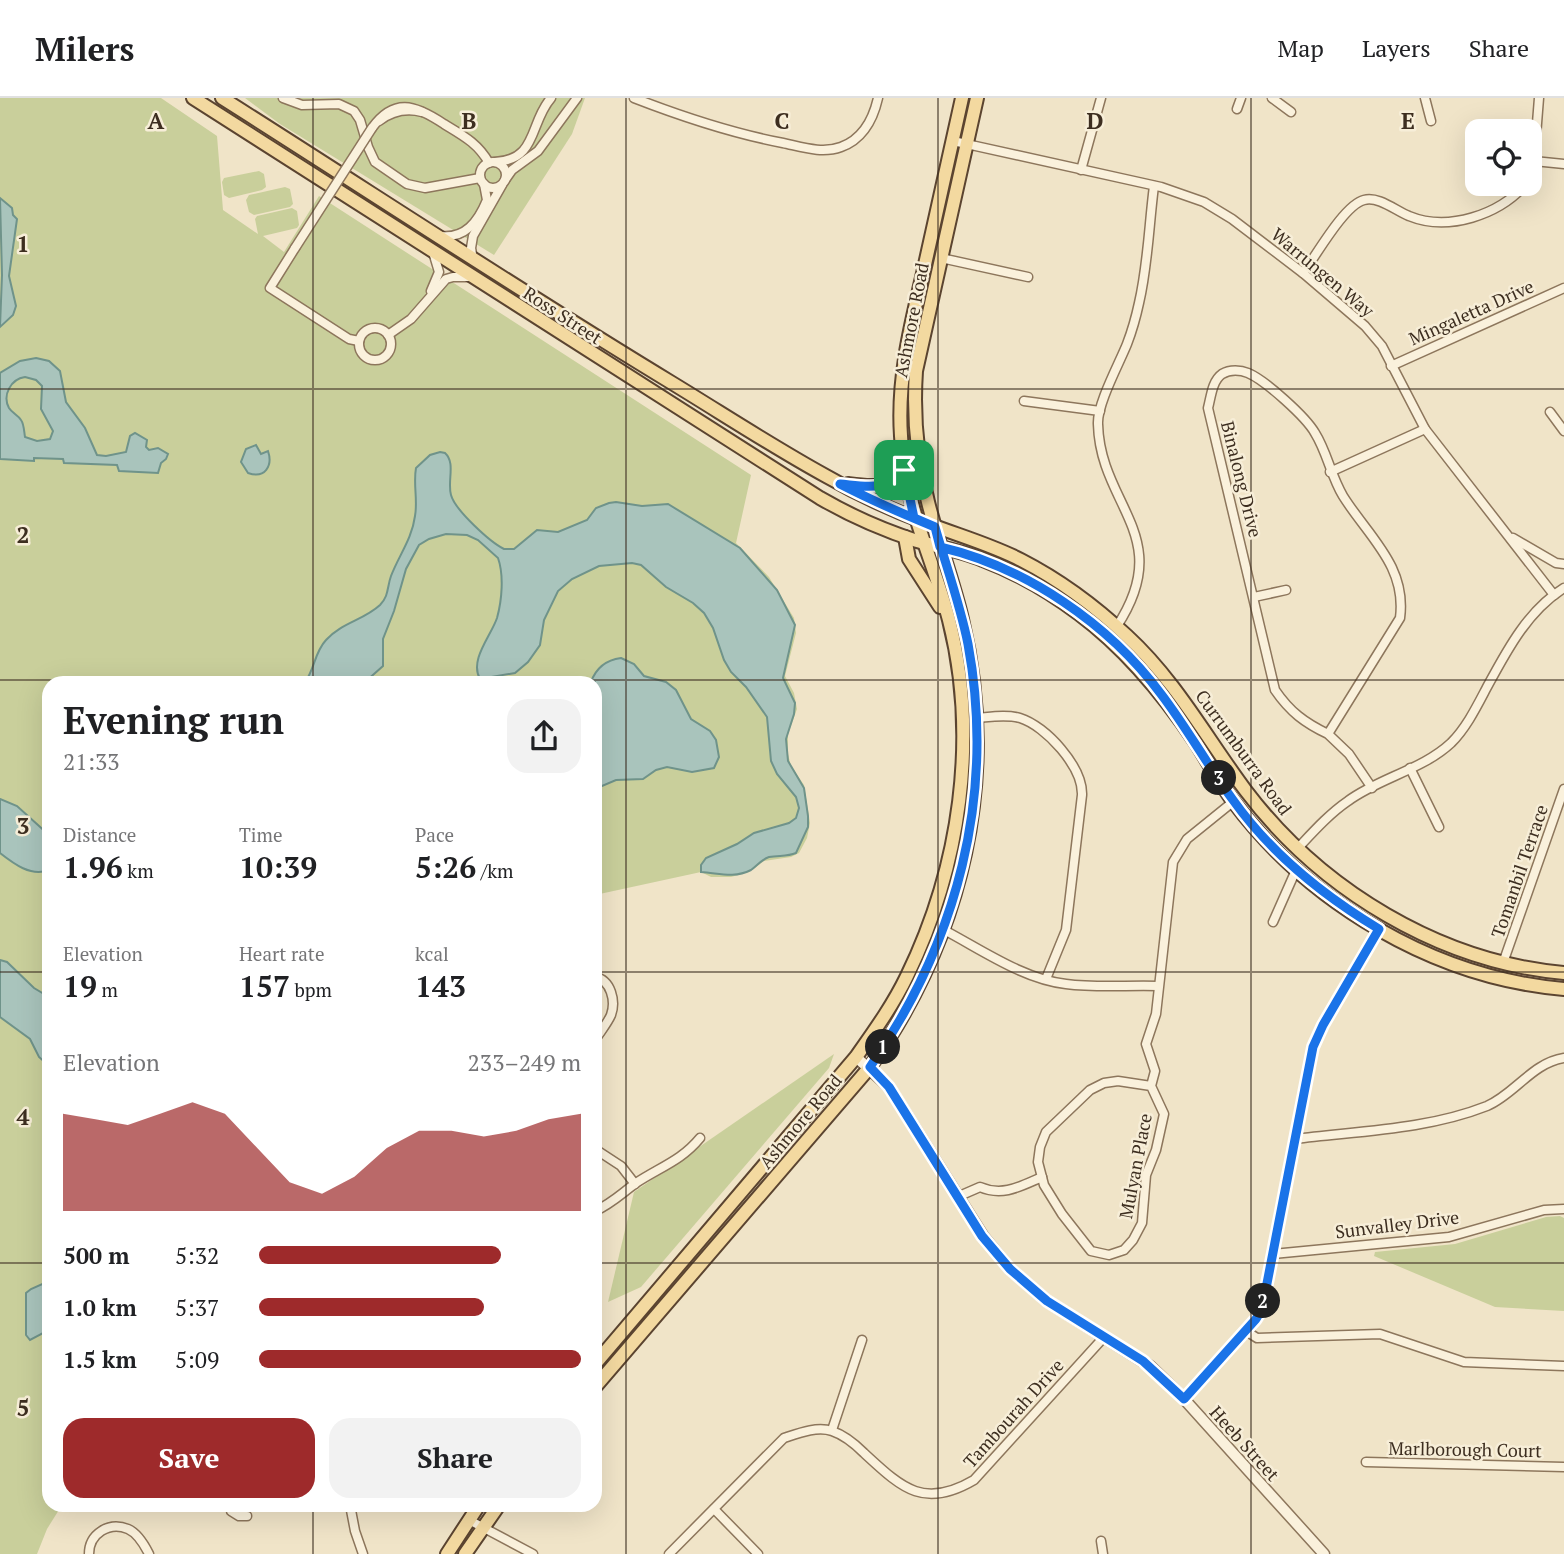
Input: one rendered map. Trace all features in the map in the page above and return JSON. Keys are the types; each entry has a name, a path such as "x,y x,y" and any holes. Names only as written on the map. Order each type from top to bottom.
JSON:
{"main road":[{"name":"Ross Street","path":"193,98 820,498 865,521 923,542"},
{"name":"Ross Street","path":"222,98 611,347 840,484 914,518"},
{"name":"Ashmore Road","path":"602,1356 856,1057 890,1007 929,924 954,832 961,793 963,734 959,671 949,622 914,518 904,470 900,410 904,358 962,98"},
{"name":"Ashmore Road","path":"602,1379 870,1067 905,1014 922,981 944,930 963,866 974,804 978,760 976,718 968,644 923,481 914,399 916,371 977,98"},
{"path":"840,484 882,486 895,480 904,470"},
{"name":"Currumburra Road","path":"914,518 1021,561 1082,598 1117,626 1168,679 1244,789 1297,849 1344,888 1391,917 1461,950 1503,962 1564,974"},
{"path":"905,537 910,562 949,622"},
{"name":"Currumburra Road","path":"923,542 968,554 1008,570 1059,599 1107,637 1160,692 1234,802 1296,870 1351,913 1444,961 1516,981 1564,989"},
{"path":"447,1554 474,1512"},
{"path":"466,1554 494,1512"}],"street":[{"path":"283,98 302,105 339,104 354,111 360,120 375,162 407,184 425,188 482,181 493,188 503,182"},
{"path":"437,236 453,237 469,229 487,200 482,169 492,162 514,159 528,145 551,98"},
{"path":"473,260 473,236 503,182 512,170 538,151 577,98"},
{"path":"634,98 741,135 824,150 845,146 861,134 873,117 878,98"},
{"path":"1081,170 1101,98"},
{"path":"1237,109 1241,98"},
{"path":"1272,98 1290,112"},
{"path":"1425,98 1432,121"},
{"path":"1537,119 1539,98"},
{"path":"359,341 346,337 270,288 372,128 383,118 398,111 410,110 432,116 477,145 492,162 504,167 503,182"},
{"name":"Warrungen Way","path":"953,141 1154,186 1204,202 1303,273 1365,326 1382,346 1425,429 1554,594"},
{"path":"1542,162 1564,164"},
{"path":"1117,626 1135,592 1139,550 1136,534 1100,451 1097,421 1129,340 1140,301 1154,186"},
{"path":"1303,273 1349,208 1365,200 1380,202 1407,216 1427,222 1451,222 1482,214 1514,196"},
{"path":"421,309 438,276 438,265 433,252"},
{"path":"941,258 1028,277"},
{"path":"388,335 421,309 446,279 473,278"},
{"name":"Mingaletta Drive","path":"1391,366 1564,288"},
{"path":"379,328 388,335 391,341 390,350 384,357 379,360 364,356 359,341 363,333 379,328"},
{"name":"Binalong Drive","path":"1328,734 1400,618 1402,600 1396,575 1382,549 1344,498 1330,472 1317,435 1309,423 1250,373 1238,370 1222,374 1213,385 1208,408 1275,690 1287,709 1306,724 1328,734 1349,754 1372,788"},
{"path":"1024,401 1100,411"},
{"path":"1549,412 1564,431"},
{"path":"1330,472 1425,429"},
{"path":"1505,533 1531,550 1556,563 1564,564"},
{"path":"1297,849 1349,800 1451,743 1464,728 1520,631 1533,614 1564,588"},
{"path":"1255,597 1286,590"},
{"path":"976,718 1015,717 1032,723 1059,747 1081,780 1082,795 1066,930 1046,979"},
{"path":"1410,768 1439,827"},
{"name":"Tomanbil Terrace","path":"1503,962 1564,789"},
{"name":"Mulyan Place","path":"1151,1086 1118,1081 1104,1083 1090,1090 1046,1132 1040,1147 1038,1162 1044,1185 1062,1214 1091,1251 1109,1255 1124,1250 1142,1223 1146,1175 1156,1150 1164,1114 1151,1086 1155,1071 1146,1044 1156,1014 1173,862 1187,839 1234,802"},
{"path":"1273,922 1296,870"},
{"path":"1184,1399 1246,1331 1262,1309 1317,1036 1379,929"},
{"path":"944,930 1025,972 1046,979 1066,984 1158,986"},
{"path":"602,980 605,981 613,1005 611,1015 602,1029"},
{"name":"Heeb Street","path":"856,1057 889,1087 982,1236 1023,1281 1047,1301 1150,1366 1184,1399 1324,1554"},
{"path":"1295,1139 1442,1120 1491,1104 1544,1065 1564,1058"},
{"path":"602,1208 635,1184 680,1159 700,1138"},
{"path":"602,1152 621,1166 635,1184"},
{"path":"957,1197 981,1187 992,1192 1009,1191 1042,1177"},
{"name":"Sunvalley Drive","path":"1273,1254 1449,1237 1544,1210 1564,1209"},
{"path":"1246,1331 1257,1338 1380,1334 1464,1362 1564,1366"},
{"name":"Tambourah Drive","path":"832,1430 851,1441 897,1483 915,1492 933,1494 958,1490 974,1480 1105,1336"},
{"path":"669,1554 784,1438 809,1430 832,1430 862,1340"},
{"name":"Marlborough Court","path":"1366,1462 1564,1467"},
{"path":"714,1509 758,1554"},
{"path":"233,1512 239,1516 247,1516"},
{"path":"351,1512 363,1554"},
{"path":"469,1520 533,1554"},
{"path":"89,1554 89,1544 97,1534 111,1526 129,1529 149,1554"},
{"path":"1101,1541 1103,1554"}],"green space":[{"path":"0,98 161,98 217,136 223,210 258,234 255,219 257,216 292,208 297,211 297,228 263,236 284,252 319,196 751,475 736,543 769,577 794,618 796,633 785,676 794,693 797,709 788,734 788,754 791,766 804,785 810,823 807,838 799,853 791,857 764,861 749,872 731,877 711,877 701,872 602,893 602,676 42,676 42,1512 58,1512 37,1554 0,1554"},
{"path":"245,98 585,98 572,134 494,255 280,124"},
{"path":"259,171 264,174 266,187 262,190 229,198 224,195 224,178"},
{"path":"285,187 290,189 293,204 290,207 254,215 249,212 246,200 249,195"},
{"path":"834,1054 829,1068 641,1287 608,1302 634,1192"},
{"path":"1546,1217 1564,1218 1564,1311 1495,1307 1374,1256 1375,1252 1455,1244"}],"water":[{"path":"0,198 12,208 17,219 9,276 16,306 13,315 0,327 2,275"},
{"path":"36,358 49,361 60,371 66,402 85,428 97,455 126,452 130,436 135,433 147,440 146,447 149,450 158,448 168,454 158,473 119,471 117,465 64,463 63,459 0,459 0,373 20,361","holes":["25,377 36,380 42,386 41,409 53,431 50,439 37,441 25,437 20,418 7,403 7,393 12,384"]},
{"path":"256,445 261,454 268,451 269,456 266,470 259,474 248,473 241,462 246,449"},
{"path":"445,453 451,467 450,490 454,501 474,525 504,549 514,549 537,530 558,532 587,520 596,508 616,502 642,506 668,504 740,548 777,590 795,625 783,678 795,703 786,739 788,761 804,788 808,816 808,827 796,853 769,857 751,870 738,874 701,872 701,865 706,858 754,833 789,823 796,818 799,808 796,797 777,774 771,761 767,717 746,687 731,672 704,613 666,587 641,565 632,563 599,566 572,579 558,591 544,620 540,645 528,662 515,673 479,676 479,656 497,618 500,603 502,580 498,558 478,540 467,535 446,534 429,539 419,545 406,569 383,639 383,666 372,676 309,676 326,640 339,629 374,610 385,598 391,576 413,524 416,510 416,468 430,455"},
{"path":"621,658 634,664 644,676 666,682 676,690 691,719 710,731 716,740 719,757 714,768 692,772 667,767 656,770 643,779 616,780 602,786 602,676 594,676 602,666"},
{"path":"0,799 17,806 42,829 42,872 29,871 0,853"},
{"path":"0,960 7,962 42,993 42,1060 30,1039 0,1017"},
{"path":"42,1284 42,1334 30,1340 26,1335 26,1293"}],"route":[{"path":"904,470 895,480 882,486 840,484 865,497 902,513 935,527 940,547 968,554 1008,570 1059,599 1095,626 1160,692 1234,802 1296,870 1351,913 1379,929 1313,1047 1262,1309 1184,1399 1150,1366 1047,1301 1010,1269 982,1236 889,1087 870,1067 905,1014 944,930 963,866 970,831 978,760 972,671 962,617 940,547 935,527 914,518 904,470"}]}
